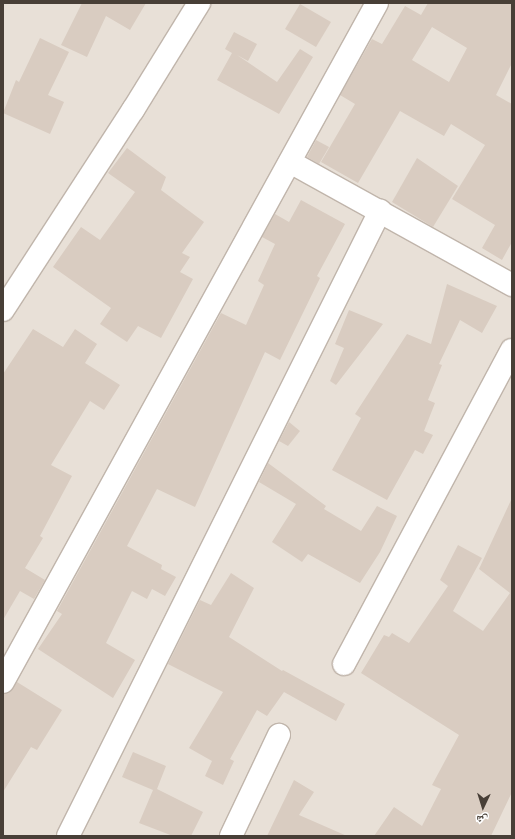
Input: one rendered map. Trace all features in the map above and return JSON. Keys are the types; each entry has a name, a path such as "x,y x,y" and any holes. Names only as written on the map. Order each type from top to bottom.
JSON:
{"street":[{"path":"3,310 133,110 199,3"},
{"path":"3,682 377,3"},
{"path":"290,162 512,285"},
{"path":"68,836 380,211"},
{"path":"344,664 512,350"},
{"path":"231,836 278,735"}],"shaded area":[{"path":"3,3 512,3 512,836 3,836"}],"building":[{"path":"82,3 146,3 130,30 106,16 87,57 61,45"},
{"path":"428,3 512,3 512,63 496,95 512,104 512,242 502,260 482,248 495,225 452,199 485,145 451,124 444,136 400,111 358,183 321,162 355,104 340,95 372,39 382,44 405,6 421,15","holes":["432,27 467,48 449,82 412,60"]},
{"path":"300,4 331,22 316,47 285,29"},
{"path":"234,32 257,44 248,61 237,55 277,82 300,49 313,57 279,114 217,80 232,53 225,49"},
{"path":"40,38 69,52 48,95 64,102 50,134 3,113 16,80 19,82"},
{"path":"316,140 329,147 319,164 307,157"},
{"path":"127,148 166,177 161,190 204,222 182,253 190,257 180,272 193,279 161,338 138,326 127,342 100,324 111,308 53,267 81,227 100,240 135,192 108,173"},
{"path":"417,158 458,186 433,227 392,202"},
{"path":"301,200 345,224 317,276 320,278 280,360 265,352 195,507 157,489 127,546 162,565 161,569 176,577 165,596 152,589 147,599 132,591 106,643 135,660 113,698 38,649 62,614 57,611 221,313 246,325 264,285 258,281 275,244 262,237 275,214 289,222"},
{"path":"447,284 497,306 482,333 460,320 439,364 442,365 428,400 435,403 424,431 433,435 423,454 415,450 387,500 332,470 361,418 355,414 407,334 431,344"},
{"path":"349,310 383,324 336,385 330,381 344,348 335,344"},
{"path":"33,329 63,347 75,329 97,344 85,363 120,385 104,410 90,401 51,465 72,476 40,536 43,538 25,568 45,580 34,599 20,591 3,620 3,374"},
{"path":"289,422 300,431 288,446 279,441"},
{"path":"268,463 326,506 324,509 361,531 377,506 397,516 380,552 360,583 308,554 302,562 272,542 296,504 259,482"},
{"path":"512,498 512,792 491,836 374,836 394,807 422,826 441,789 432,785 459,735 361,673 384,635 389,637 392,633 409,643 448,586 440,580 458,545 482,558 453,611 483,631 510,593 479,569"},
{"path":"231,573 254,588 229,637 282,671 283,670 345,704 336,721 284,692 267,716 257,710 230,759 234,761 223,785 205,776 212,761 189,748 223,692 168,664 200,600 211,605"},
{"path":"17,682 62,710 37,750 31,747 3,792 3,694 10,692"},
{"path":"133,752 166,766 157,789 203,812 191,836 173,836 139,823 153,790 122,777"},
{"path":"294,780 314,792 299,815 347,836 267,836"}]}
